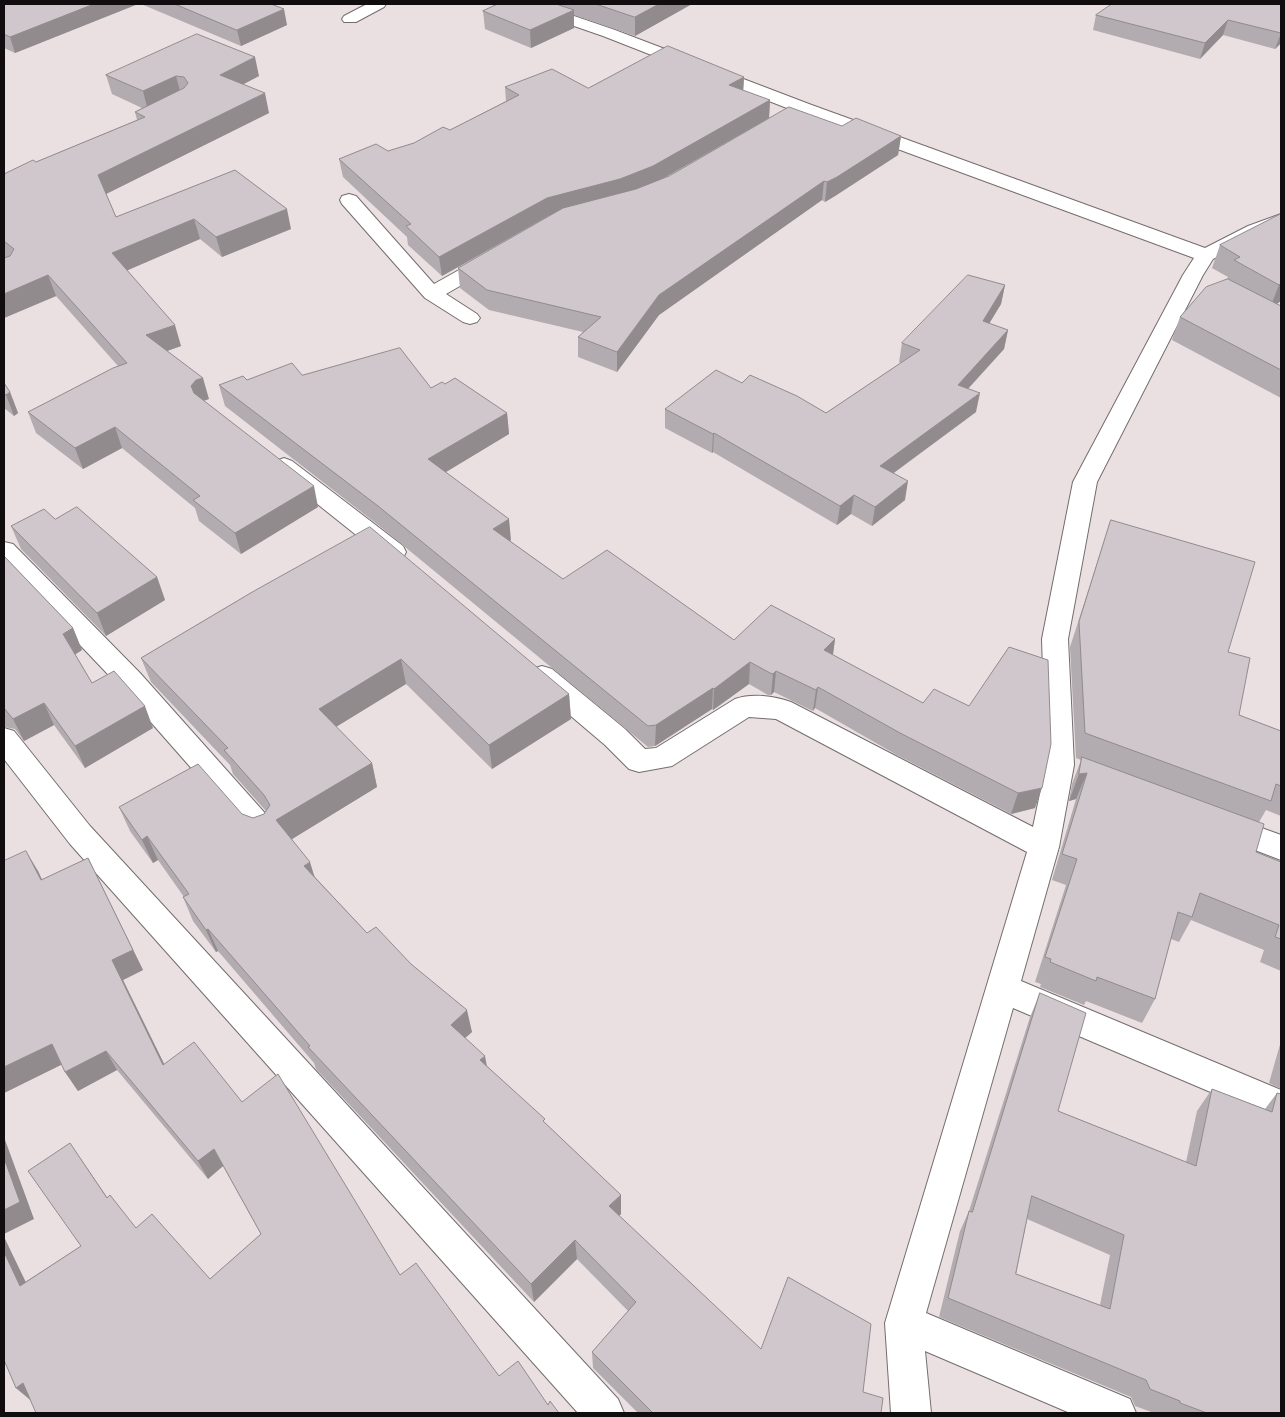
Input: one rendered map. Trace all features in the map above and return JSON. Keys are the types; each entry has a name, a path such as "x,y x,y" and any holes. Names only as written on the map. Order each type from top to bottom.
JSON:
{"street":[{"path":"350,19 378,4"},
{"path":"525,4 609,32 803,108 1203,271"},
{"path":"786,118 803,108"},
{"path":"349,200 432,294 470,318"},
{"path":"911,1413 904,1323 1004,989 1044,847 1060,765 1055,639 1085,482 1203,271 1255,230 1281,220"},
{"path":"432,294 507,251"},
{"path":"264,450 410,566"},
{"path":"347,550 372,535"},
{"path":"4,550 138,675 261,828"},
{"path":"524,661 615,737 639,761 662,758 745,706 781,709 1044,847"},
{"path":"4,738 80,835 604,1413"},
{"path":"1060,765 1088,776"},
{"path":"1198,817 1281,848"},
{"path":"1004,989 1281,1106"},
{"path":"904,1323 1116,1413"}],"building":[{"path":"4,4 94,4 10,37 4,34"},
{"path":"175,4 271,4 284,9 237,30"},
{"path":"498,4 556,4 574,10 530,30 483,11"},
{"path":"596,4 659,4 635,17"},
{"path":"1112,4 1281,4 1281,33 1228,20 1205,43 1096,15"},
{"path":"197,34 255,57 220,75 265,93 98,175 116,217 235,170 287,209 216,237 194,219 112,253 175,325 146,335 203,378 196,380 191,386 194,393 314,486 235,533 193,500 200,496 115,427 75,448 28,412 113,368 127,363 48,275 4,294 4,258 10,256 14,249 4,241 4,174 33,160 36,162 145,117 135,112 184,88 188,83 184,77 176,76 143,91 106,75"},
{"path":"668,46 744,77 729,85 770,100 653,166 620,179 547,198 439,257 406,226 411,224 339,159 376,144 388,151 414,143 443,127 450,130 519,95 505,87 552,69 588,88"},
{"path":"789,107 842,126 856,118 901,136 837,177 827,182 824,181 659,295 617,352 578,337 601,317 487,290 458,268 563,208 636,189 669,176"},
{"path":"1281,214 1281,283 1279,285 1234,260 1240,257 1220,245"},
{"path":"968,275 1005,285 983,321 1008,330 958,385 980,393 880,466 908,481 875,507 854,495 840,506 714,433 665,409 716,370 742,383 750,375 797,396 826,413 920,350 902,343"},
{"path":"1228,279 1281,306 1281,370 1180,317 1206,287"},
{"path":"400,348 431,388 442,382 445,384 455,378 507,413 428,459 509,519 493,529 563,579 607,550 734,640 771,605 835,639 824,650 923,703 934,689 969,706 1009,647 1048,660 1051,744 1042,788 1018,793 900,733 818,687 816,690 776,671 773,674 770,673 750,662 714,689 656,725 648,726 378,506 219,385 243,376 247,380 292,363 302,375"},
{"path":"4,383 10,392 6,395 4,394"},
{"path":"77,507 157,577 97,613 11,526 44,509 55,519"},
{"path":"1111,520 1255,562 1228,652 1250,658 1239,715 1281,731 1281,786 1276,784 1271,801 1085,733 1079,622"},
{"path":"370,527 569,694 489,745 401,659 319,709 372,763 276,820 310,862 304,866 367,933 376,927 411,964 467,1010 451,1025 485,1056 480,1060 545,1119 543,1121 621,1195 609,1206 761,1349 788,1277 871,1324 863,1392 883,1398 881,1413 653,1413 592,1352 636,1302 575,1240 531,1284 308,1047 310,1046 208,929 206,930 183,897 189,894 147,836 142,840 119,807 198,764 242,814 253,818 264,814 270,805 264,795 224,750 228,748 141,658 254,591"},
{"path":"4,556 73,628 63,634 92,683 114,671 145,706 75,746 44,703 13,719 4,708"},
{"path":"1082,757 1264,824 1256,852 1281,862 1281,939 1275,937 1279,925 1200,893 1192,917 1178,912 1155,999 1097,977 1096,981 1050,962 1051,959 1045,957 1077,859 1062,854 1087,773 1079,774"},
{"path":"26,851 41,880 88,858 133,950 112,960 163,1065 194,1042 242,1102 278,1074 400,1275 416,1263 499,1376 518,1361 548,1405 550,1401 559,1413 36,1413 23,1383 16,1388 4,1360 4,1252 20,1286 81,1246 28,1171 70,1143 107,1198 110,1195 136,1228 152,1214 210,1279 261,1234 214,1149 198,1161 106,1051 65,1072 52,1044 4,1067 4,861"},
{"path":"1040,993 1086,1013 1058,1111 1196,1166 1212,1089 1272,1112 1277,1093 1281,1094 1281,1413 1207,1413 1150,1389 1146,1380 948,1298 969,1211 972,1212","holes":["1032,1196 1124,1235 1110,1309 1016,1274"]},
{"path":"4,1158 20,1202 4,1210"}]}
